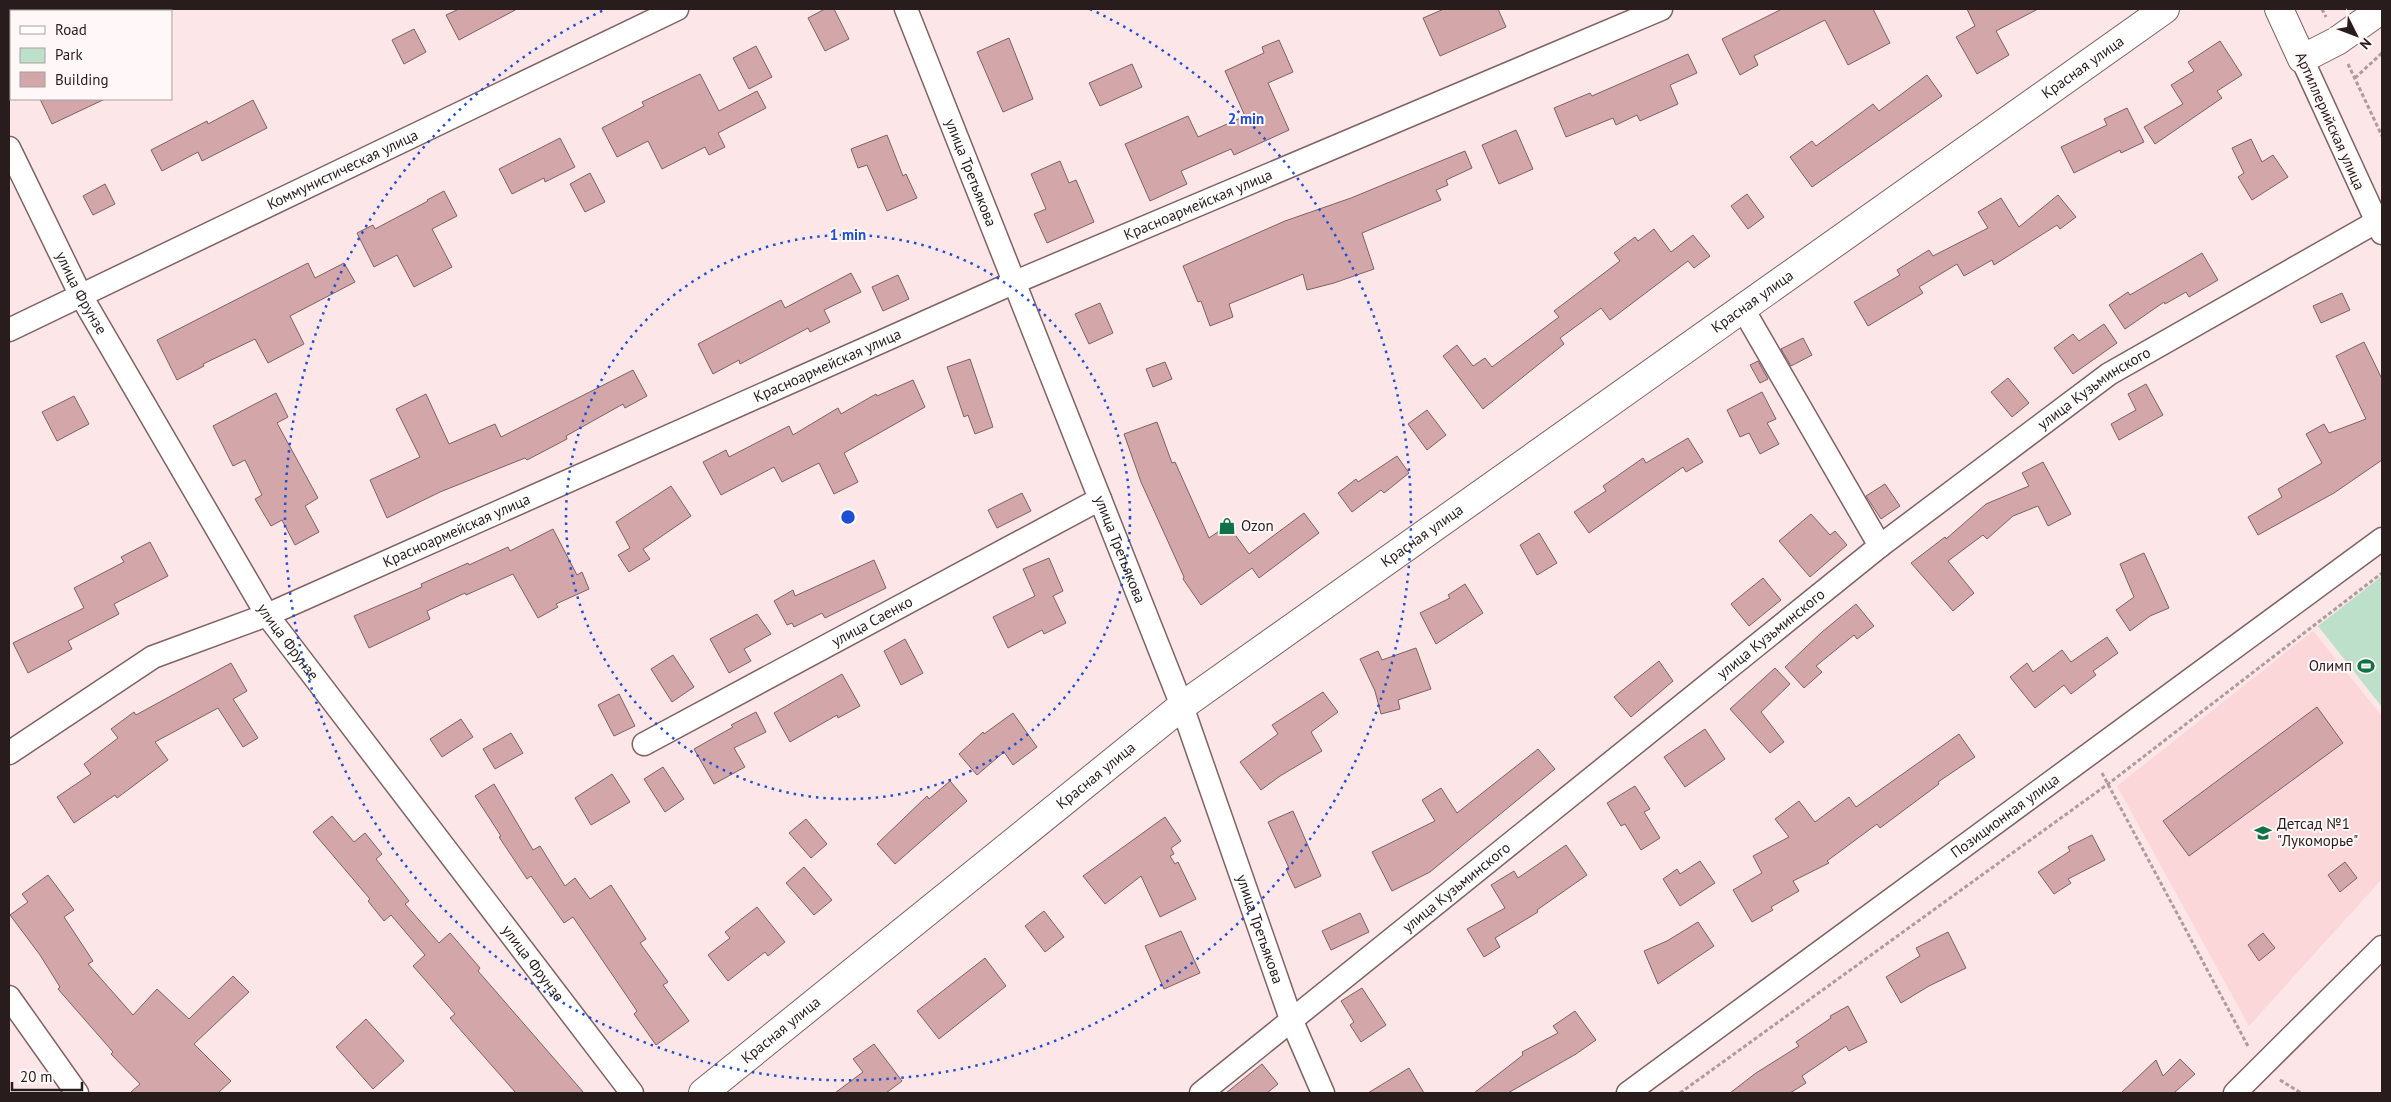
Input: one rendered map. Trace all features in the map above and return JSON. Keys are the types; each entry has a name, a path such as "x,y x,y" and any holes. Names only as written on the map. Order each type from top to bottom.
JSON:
{"main road":[{"name":"Красная улица","path":"703,1093 1182,706 2165,9"},
{"name":"Артиллерийская улица","path":"2278,9 2302,59"},
{"path":"2302,59 2336,41 2382,9"}],"street":[{"name":"Коммунистическая улица","path":"9,330 80,294 677,9"},
{"name":"улица Третьякова","path":"906,9 1182,706 1292,1019 1323,1093"},
{"name":"Красноармейская улица","path":"9,753 153,657 267,615 1014,282 1661,9"},
{"name":"Артиллерийская улица","path":"2302,59 2379,228"},
{"name":"улица Фрунзе","path":"9,148 80,294 267,615 632,1093"},
{"name":"улица Кузьминского","path":"1200,1093 1880,546 2109,374 2379,228"},
{"path":"1743,309 1880,546"},
{"name":"улица Саенко","path":"644,744 1100,499"},
{"name":"Позиционная улица","path":"1641,1089 2091,753 2382,539"},
{"path":"2235,1093 2382,946"},
{"path":"9,997 77,1093"}],"path":[{"path":"2336,41 2382,136"},
{"path":"2355,78 2382,53"},
{"path":"1680,1093 2108,784 2382,573"},
{"path":"2091,753 2260,1068"}],"shaded area":[{"name":"Детсад №1 \"Лукоморье\"","path":"2313,631 2382,716 2382,879 2249,1026 2117,786"}],"green space":[{"name":"Олимп","path":"2382,576 2382,707 2318,626"}],"building":[{"path":"459,9 517,9 459,40 446,15"},
{"path":"825,9 834,9 849,39 825,51 808,18"},
{"path":"1444,9 1498,9 1506,27 1440,56 1423,18"},
{"path":"1782,9 1873,9 1890,43 1848,65 1825,20 1754,56 1758,65 1740,75 1722,39"},
{"path":"1967,9 2038,9 1996,31 2009,55 1977,74 1956,37 1975,26"},
{"path":"414,29 426,52 404,64 392,40"},
{"path":"1009,38 1033,99 1003,112 977,52"},
{"path":"1279,40 1293,72 1268,83 1289,130 1234,155 1231,149 1181,171 1187,184 1150,201 1125,144 1188,116 1198,137 1245,116 1225,71 1264,53 1262,47"},
{"path":"2220,41 2242,75 2217,91 2222,98 2155,144 2144,127 2183,104 2171,85 2194,71 2188,62"},
{"path":"756,46 772,77 749,89 733,58"},
{"path":"1688,54 1697,73 1670,85 1678,104 1640,121 1637,115 1616,125 1613,118 1566,137 1554,108 1590,93 1592,96"},
{"path":"1132,64 1142,87 1100,106 1089,83"},
{"path":"700,74 719,111 757,91 766,108 718,133 725,147 709,155 705,147 662,169 648,141 617,157 602,128 644,106 642,102"},
{"path":"1927,75 1942,96 1812,187 1790,157 1812,141 1816,146 1873,104 1879,111"},
{"path":"40,100 103,100 52,124"},
{"path":"253,100 267,128 202,161 198,152 162,171 151,150 207,121 208,124"},
{"path":"2127,108 2144,142 2121,153 2120,150 2074,173 2061,147 2107,125 2104,119"},
{"path":"1516,130 1533,169 1499,184 1482,145"},
{"path":"887,135 903,176 906,174 917,198 887,211 867,165 858,168 851,149"},
{"path":"560,138 575,167 545,182 544,178 512,194 499,169"},
{"path":"2251,139 2262,162 2273,155 2288,177 2252,200 2238,177 2244,173 2232,148"},
{"path":"1465,151 1472,168 1446,180 1448,185 1436,190 1441,200 1362,233 1374,269 1307,290 1303,274 1229,304 1233,317 1210,326 1201,301 1198,302 1183,266 1285,221 1351,198"},
{"path":"1060,161 1069,183 1076,180 1094,222 1047,243 1034,214 1046,209 1031,174"},
{"path":"590,173 605,202 585,212 570,184"},
{"path":"105,184 115,204 93,215 83,196"},
{"path":"444,191 457,216 432,229 452,267 414,287 397,255 374,267 357,233 373,225 375,229"},
{"path":"1747,194 1764,217 1748,229 1731,206"},
{"path":"2058,195 2076,217 2060,229 2057,225 1994,265 1992,260 1964,276 1957,264 1919,287 1923,293 1868,326 1854,302 1900,275 1897,270 1929,250 1933,256 1988,228 1978,212 2001,198 2019,227"},
{"path":"1654,229 1671,252 1693,235 1710,256 1694,268 1688,261 1610,320 1601,308 1560,338 1564,344 1483,409 1443,356 1457,345 1473,366 1485,358 1492,367 1559,317 1554,311 1620,261 1614,253 1635,237 1638,241"},
{"path":"2202,253 2218,280 2189,297 2186,292 2165,304 2164,302 2125,329 2109,305 2128,292 2130,295"},
{"path":"308,263 315,278 344,263 355,282 290,316 304,344 268,363 255,339 203,364 204,366 177,380 157,340"},
{"path":"851,273 861,292 824,310 830,322 810,332 808,328 740,364 739,360 713,374 698,344 781,300 785,308"},
{"path":"898,275 909,299 883,311 872,287"},
{"path":"2342,293 2350,310 2321,323 2313,306"},
{"path":"1100,303 1113,333 1089,344 1075,314"},
{"path":"2104,324 2117,343 2073,374 2054,348 2073,334 2079,341"},
{"path":"1803,338 1812,355 1791,366 1781,349"},
{"path":"2364,342 2382,379 2382,460 2334,493 2258,535 2248,517 2282,497 2278,489 2322,463 2306,434 2324,424 2329,433 2366,419 2336,356"},
{"path":"970,359 993,427 975,434 968,415 964,417 947,367"},
{"path":"1758,361 1768,379 1760,383 1750,365"},
{"path":"1165,362 1172,379 1153,387 1146,369"},
{"path":"633,370 647,396 625,408 623,404 566,436 567,439 527,460 525,458 440,492 387,518 370,480 420,457 396,409 426,394 449,444 495,424 501,437"},
{"path":"2008,378 2029,403 2012,417 1991,392"},
{"path":"913,380 925,407 844,453 858,482 834,494 819,463 782,482 774,467 721,495 703,462 726,450 729,457 789,426 793,435 838,408 841,414 876,394 877,396"},
{"path":"2146,384 2163,415 2119,440 2111,424 2136,410 2128,394"},
{"path":"1762,392 1776,419 1767,423 1779,444 1760,454 1749,433 1740,437 1727,410"},
{"path":"276,393 288,417 277,423 318,498 305,506 319,532 295,545 282,520 271,526 255,499 262,495 245,460 233,466 213,426"},
{"path":"74,396 89,424 57,441 42,412"},
{"path":"1427,410 1446,435 1427,450 1408,424"},
{"path":"1157,422 1172,463 1175,462 1209,538 1228,525 1249,554 1304,513 1319,533 1259,578 1252,568 1201,605 1183,579 1184,577 1141,482 1124,434"},
{"path":"1688,438 1703,462 1686,472 1683,467 1589,533 1574,512 1606,491 1603,486 1643,458 1646,463"},
{"path":"1397,456 1409,473 1384,493 1381,490 1352,512 1338,493 1356,479 1358,482"},
{"path":"2043,462 2071,514 2048,526 2038,506 2013,516 1987,539 1983,535 1948,561 1974,593 1953,611 1911,563 1945,537 1946,539 1986,504 2029,486 2022,473"},
{"path":"1885,484 1900,506 1881,519 1866,496"},
{"path":"671,486 691,516 643,549 650,559 629,572 618,555 630,548 616,522"},
{"path":"1022,493 1031,511 997,528 988,510"},
{"path":"1811,514 1830,535 1835,531 1847,545 1810,577 1779,541"},
{"path":"553,529 577,575 582,572 589,589 556,604 558,607 538,618 513,574 466,595 465,593 427,611 430,619 369,648 354,616 422,587 421,584 468,563 469,565 508,547 510,551"},
{"path":"1539,533 1557,563 1537,575 1520,545"},
{"path":"150,542 168,576 114,604 119,614 68,641 72,649 28,673 13,643 84,608 74,588 124,562 121,557"},
{"path":"2144,553 2169,608 2150,616 2130,631 2116,610 2134,597 2120,564"},
{"path":"1049,558 1063,591 1053,596 1066,623 1044,634 1042,630 1008,648 993,617 1035,596 1023,569"},
{"path":"874,560 886,588 825,618 822,613 794,627 792,623 787,625 774,601 793,590 795,596"},
{"path":"1763,578 1781,600 1749,626 1731,604"},
{"path":"1465,584 1483,613 1436,644 1420,613 1450,598 1448,595"},
{"path":"1856,604 1874,626 1857,639 1854,635 1816,666 1822,672 1804,688 1785,667 1822,632"},
{"path":"757,614 771,634 744,649 751,661 729,673 710,639"},
{"path":"2107,637 2118,653 2093,671 2096,675 2071,694 2064,685 2035,708 2010,677 2027,663 2033,672 2062,650 2071,662"},
{"path":"905,639 923,673 901,685 884,651"},
{"path":"1416,648 1431,689 1398,700 1400,709 1381,714 1375,691 1360,659 1378,651 1382,660"},
{"path":"673,655 694,687 672,702 651,669"},
{"path":"1659,661 1673,681 1631,717 1614,697"},
{"path":"231,663 247,691 233,699 258,738 243,747 218,708 155,742 168,760 117,798 115,795 74,823 57,797 91,774 84,764 118,738 111,729 134,712 136,715"},
{"path":"1775,668 1790,684 1761,712 1784,742 1770,753 1730,709"},
{"path":"842,674 860,706 838,718 837,715 790,742 774,713"},
{"path":"1323,692 1338,712 1311,732 1322,751 1280,776 1261,790 1240,762 1278,734 1272,725"},
{"path":"619,694 635,726 614,736 598,705"},
{"path":"2317,707 2343,743 2189,856 2163,821"},
{"path":"756,712 766,732 734,748 745,767 714,784 694,749 733,727 731,725"},
{"path":"1013,713 1037,747 1013,765 1004,752 977,775 959,754 983,732 984,734"},
{"path":"461,719 473,737 442,757 430,739"},
{"path":"1705,729 1725,759 1685,787 1664,757"},
{"path":"511,733 523,753 495,769 483,749"},
{"path":"1959,734 1975,757 1938,782 1939,784 1880,828 1877,824 1827,861 1829,863 1793,881 1799,891 1771,907 1773,910 1752,922 1733,890 1762,873 1753,856 1789,837 1775,819 1799,801 1815,822 1849,797 1856,807"},
{"path":"1538,749 1555,769 1430,872 1392,891 1372,852 1435,821 1422,800 1441,788 1457,813"},
{"path":"663,767 684,799 665,812 644,779"},
{"path":"612,774 630,802 591,825 575,798"},
{"path":"950,781 967,801 895,864 877,844 927,796 929,799"},
{"path":"494,784 533,850 540,846 565,886 575,878 590,899 611,885 646,939 640,943 668,982 663,985 689,1021 656,1045 634,1014 637,1011 573,917 564,923 531,876 527,879 499,837 501,836 475,796"},
{"path":"1635,786 1650,809 1644,812 1660,838 1641,850 1625,824 1621,826 1607,803"},
{"path":"1293,811 1321,876 1295,888 1286,869 1289,868 1268,822"},
{"path":"332,816 354,842 365,833 382,854 376,859 409,901 405,904 439,943 450,933 480,968 478,971 584,1093 516,1093 450,1018 455,1014 413,966 425,955 391,915 384,921 368,901 370,899 313,832"},
{"path":"1165,817 1181,841 1171,848 1174,854 1170,856 1175,864 1178,862 1196,899 1160,917 1141,876 1105,904 1083,876"},
{"path":"806,819 827,844 811,858 789,833"},
{"path":"2092,835 2105,860 2068,879 2071,883 2054,894 2038,872 2070,851 2068,847"},
{"path":"1566,845 1587,875 1537,910 1538,912 1495,938 1500,947 1484,957 1467,929 1505,908 1491,885 1514,871 1518,878"},
{"path":"1700,861 1715,883 1680,906 1663,879 1677,869 1680,874"},
{"path":"2345,862 2357,878 2340,892 2328,875"},
{"path":"804,867 832,900 814,915 786,883"},
{"path":"48,875 74,910 64,917 93,961 88,964 133,1015 157,989 189,1019 233,976 249,992 194,1044 231,1081 218,1093 130,1093 140,1084 111,1054 113,1052 58,989 60,987 40,955 10,915 28,902 22,894"},
{"path":"757,907 785,942 768,956 765,952 728,981 708,955 730,938 725,932"},
{"path":"1044,911 1064,937 1045,952 1025,926"},
{"path":"1360,913 1369,932 1331,950 1322,931"},
{"path":"1698,922 1714,946 1658,984 1644,951 1667,941"},
{"path":"1181,931 1200,973 1164,989 1145,946"},
{"path":"1948,932 1966,968 1929,986 1901,1003 1886,977 1920,956 1916,948"},
{"path":"2263,933 2275,948 2259,961 2248,945"},
{"path":"985,958 1006,986 939,1039 917,1011"},
{"path":"1362,988 1386,1025 1361,1042 1350,1025 1354,1022 1341,1001"},
{"path":"1848,1006 1867,1042 1849,1051 1846,1046 1802,1076 1806,1083 1790,1093 1730,1093 1756,1073 1799,1046 1796,1042 1831,1018 1830,1016"},
{"path":"1575,1011 1596,1040 1576,1054 1508,1093 1474,1093 1523,1055 1522,1052 1558,1033 1553,1026"},
{"path":"366,1019 404,1061 373,1089 336,1047"},
{"path":"874,1044 902,1081 886,1093 835,1093 863,1072 853,1059"},
{"path":"2180,1059 2195,1074 2174,1093 2121,1093 2156,1060 2163,1076"},
{"path":"1262,1064 1278,1084 1267,1093 1226,1093"},
{"path":"1409,1068 1424,1093 1368,1093"}],"place":[{"name":"Ozon","path":"1227,526"},
{"name":"Олимп","path":"2366,666"},
{"name":"Детсад №1 \"Лукоморье\"","path":"2263,833"}]}
